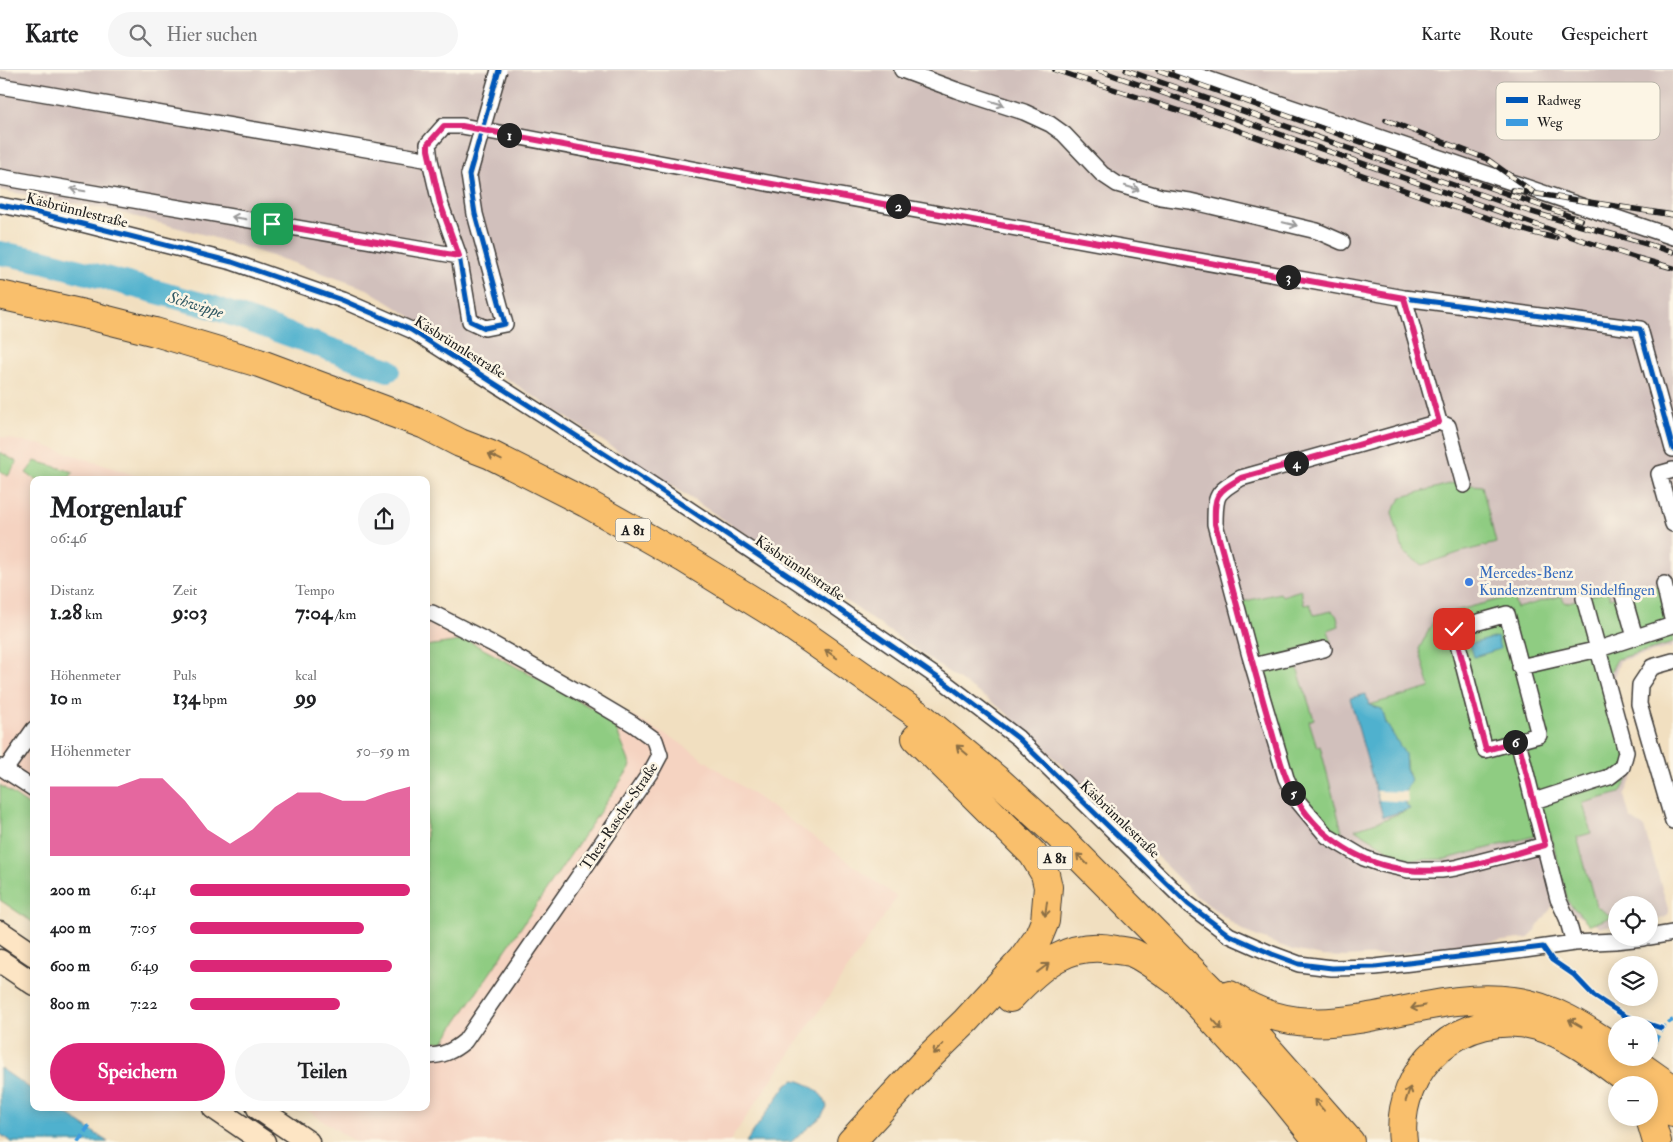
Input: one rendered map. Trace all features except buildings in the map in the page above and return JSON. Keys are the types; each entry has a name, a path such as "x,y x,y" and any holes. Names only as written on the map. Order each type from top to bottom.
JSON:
{"highway":[{"name":"A 81","path":"0,295 155,332 266,366 425,425 460,443 491,455 586,503 685,559 776,615 924,720 1001,783 1058,835 1253,1032 1350,1142"},
{"name":"A 81","path":"0,311 89,331 185,357 341,410 473,466 640,552 694,584 784,643 916,738 992,800 1100,900 1277,1090 1320,1142"},
{"path":"851,1142 1023,960 1038,938 1044,921 1048,887 1045,874 1033,854 916,738"},
{"path":"1166,943 1225,991 1257,1011 1270,1016 1300,1022 1343,1022 1451,1001 1485,998 1516,1001 1550,1010 1585,1028 1673,1113"},
{"path":"877,1142 1021,987 1042,968 1066,953 1080,948 1095,946 1134,953 1184,988"},
{"path":"1403,1142 1402,1121 1410,1087 1428,1058 1451,1039 1468,1030 1482,1026 1508,1022 1525,1024 1551,1032 1633,1074 1673,1089"},
{"path":"1633,1074 1673,1072"},
{"path":"1652,1126 1657,1142"}],"main road":[{"path":"0,932 30,952"},
{"path":"0,962 30,981"},
{"path":"218,1111 264,1142"},
{"path":"262,1111 308,1142"}],"street":[{"path":"499,70 470,174 475,214 505,324 485,328 470,321 459,256 440,203 430,160 428,144 444,126 462,126 745,179 1404,298 1640,329 1673,449"},
{"path":"902,70 963,88 1050,124 1064,134 1102,174 1117,184 1161,197 1317,231 1342,242"},
{"path":"1181,70 1673,237"},
{"path":"0,86 430,160"},
{"path":"0,177 459,256"},
{"name":"Käsbrünnlestraße","path":"0,205 31,210 232,262 342,300 411,330 652,485 947,684 1018,738 1188,904 1229,935 1299,964 1332,968 1375,967 1608,941"},
{"path":"1404,298 1439,422"},
{"path":"1464,485 1448,426 1439,422 1241,478 1220,491 1215,507 1215,524 1253,666 1286,778 1296,799 1327,836 1344,848 1364,858 1408,870 1441,870 1545,845"},
{"path":"1673,470 1659,474 1673,524"},
{"path":"1520,667 1599,649 1673,624 1664,584"},
{"path":"1623,595 1635,637"},
{"path":"1534,801 1609,778 1622,767 1626,752 1584,598"},
{"path":"1507,614 1539,735 1518,741 1486,750 1454,629 1507,614"},
{"name":"Thea-Rasche-Straße","path":"430,616 491,643 632,724 655,740 660,755 465,1040 454,1051 438,1056 430,1056"},
{"path":"1253,666 1324,649"},
{"path":"1673,661 1652,667 1640,685 1639,704 1673,821"},
{"path":"30,734 2,769 30,786"},
{"path":"1518,741 1558,899 1567,918 1574,943"},
{"path":"1658,936 1673,933"}],"shaded area":[{"path":"0,70 1673,70 1673,647 1620,661 1611,685 1636,772 1624,795 1630,818 1644,827 1669,912 1667,916 1658,920 1658,896 1608,896 1608,926 1600,927 1574,914 1558,899 1529,938 1383,955 1345,957 1322,956 1293,950 1245,932 1195,895 1122,822 1003,710 804,572 446,339 367,289 288,261 205,235 106,209 0,190"},
{"path":"0,437 43,445 137,476 30,476 30,920 0,900"},
{"path":"430,605 677,741 897,897 729,1142 355,1142 308,1111 430,1111"}],"green space":[{"path":"0,452 17,462 8,476 0,471"},
{"path":"35,461 74,472 70,476 30,476 26,473"},
{"path":"1453,483 1482,486 1496,543 1422,565 1404,553 1392,513 1402,497"},
{"path":"1673,581 1673,643 1617,659 1608,677 1633,770 1620,793 1583,803 1591,833 1577,837 1596,906 1608,914 1608,918 1590,925 1568,902 1550,832 1446,859 1404,860 1355,829 1410,809 1406,804 1404,791 1408,786 1409,773 1406,768 1406,761 1386,723 1382,709 1369,705 1430,688 1419,649 1435,618 1439,615 1513,596 1517,608 1561,596 1565,603 1608,591 1610,598"},
{"path":"1301,590 1304,605 1310,604 1314,615 1332,611 1337,616 1339,626 1328,630 1331,641 1292,652 1314,719 1309,721 1317,747 1320,746 1342,831 1339,837 1314,814 1294,785 1241,602 1280,593 1282,596"},
{"path":"467,640 612,719 631,766 443,1042 430,1041 430,645"},
{"path":"0,785 30,806 30,920 0,900"}],"water":[{"path":"1497,637 1500,649 1474,657 1470,644"},
{"path":"1366,694 1369,705 1382,709 1386,723 1405,754 1406,768 1411,780 1404,797 1410,809 1383,817 1350,698"},
{"path":"0,1068 30,1088 30,1111 62,1111 108,1142 11,1142 0,1134"},
{"path":"794,1080 810,1086 823,1097 827,1107 821,1117 791,1142 746,1142 787,1084"}],"pier":[{"path":"1376,791 1407,792 1408,802 1379,800"}],"waterway":[{"name":"Schwippe","path":"0,253 43,261 212,307 388,370"}],"railway":[{"path":"1055,70 1217,123 1435,201 1534,233 1556,238"},
{"path":"1098,70 1554,231 1673,268"},
{"path":"1126,70 1516,207 1673,252"},
{"path":"1158,70 1581,220"},
{"path":"1386,120 1487,159 1533,192"},
{"path":"1512,190 1673,215"}],"marked path":[{"path":"1658,1036 1664,1026 1673,1020"},
{"path":"78,1142 91,1123"}],"cycle path":[{"path":"499,70 469,175 475,214 505,324 485,328 470,321 459,256 440,203 430,160 428,144 444,126 462,126 745,179 1404,298 1640,329 1673,449"},
{"path":"0,205 31,211 232,262 342,300 411,330 636,474 947,684 1018,738 1188,904 1229,935 1299,964 1332,968 1375,967 1543,947 1552,960 1574,975 1594,996 1625,1016 1661,1028"}],"place":[{"name":"Mercedes-Benz Kundenzentrum Sindelfingen","path":"1469,582"}],"route":[{"path":"272,224 459,256 440,203 428,144 444,126 462,126 1404,298 1439,422 1241,478 1220,491 1215,507 1215,524 1253,666 1286,778 1296,799 1327,836 1344,848 1364,858 1408,870 1441,870 1545,845 1518,741 1486,750 1454,629"}]}
